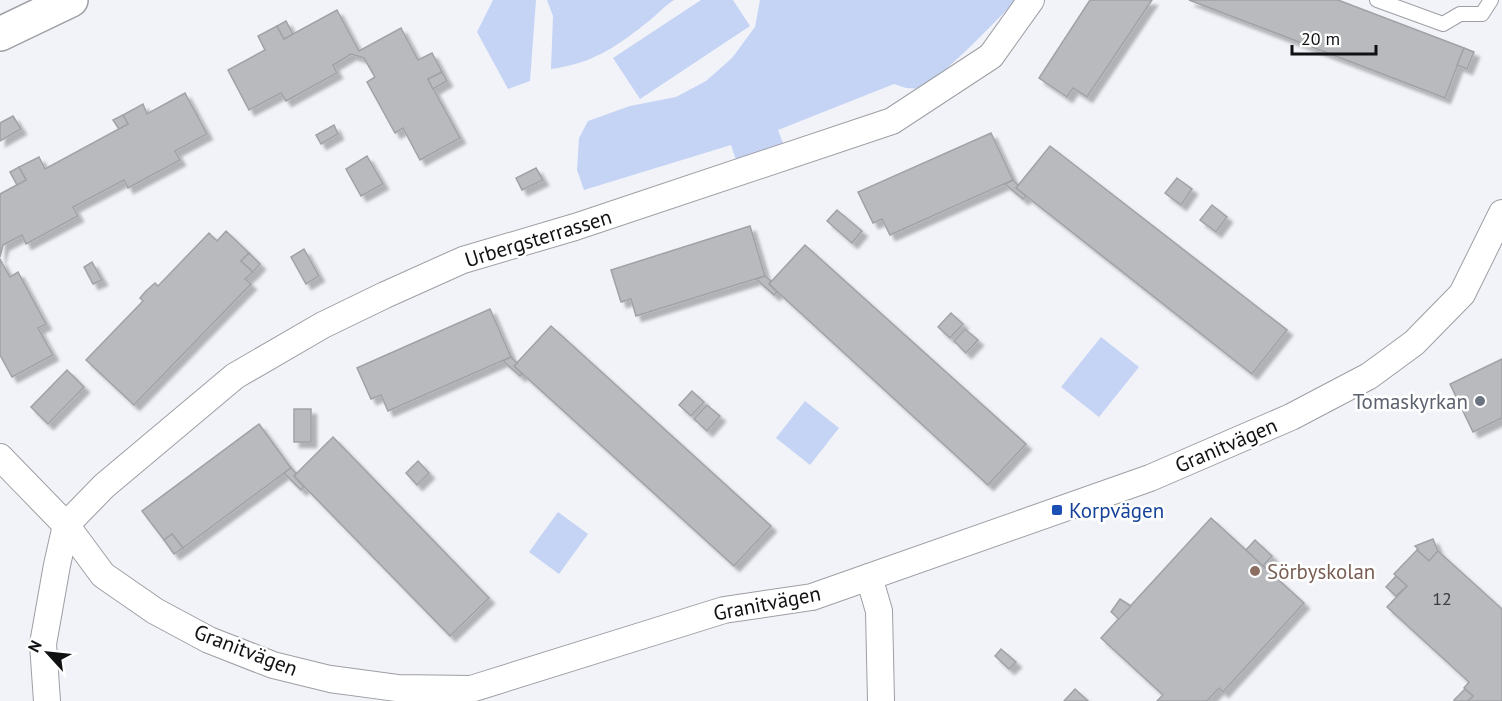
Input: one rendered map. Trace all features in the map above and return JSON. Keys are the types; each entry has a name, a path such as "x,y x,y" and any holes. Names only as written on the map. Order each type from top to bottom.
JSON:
{"main road":[{"path":"0,34 71,0"}],"street":[{"name":"Urbergsterrassen","path":"66,525 104,486 235,376 323,325 463,260 575,227 892,121 991,56 1031,0"},
{"name":"Granitvägen","path":"0,457 66,525 103,575 155,611 209,640 273,665 330,679 472,695 724,610 812,597 1150,478 1291,417 1369,376 1414,343 1462,294 1496,245 1502,213"},
{"path":"47,701 43,644 66,525"},
{"path":"868,577 879,611 881,701"}],"lane":[{"path":"1377,0 1443,24 1460,14 1482,14 1491,0"}],"shaded area":[{"path":"493,0 536,0 530,81 508,89 477,32"},
{"path":"547,0 674,0 634,33 601,54 565,67 551,69 553,16"},
{"path":"701,0 733,0 750,26 640,99 613,58"},
{"path":"760,0 1016,0 971,46 922,89 906,88 894,84 778,130 786,151 739,169 731,145 584,190 577,170 579,138 588,121 630,106 676,97 706,81 732,58 755,27"},
{"path":"1101,337 1139,367 1099,417 1061,387"},
{"path":"805,401 839,428 810,465 776,438"},
{"path":"558,512 588,534 559,574 529,552"}],"building":[{"path":"1090,0 1152,0 1087,97 1073,88 1067,97 1039,78"},
{"path":"1189,0 1338,0 1464,48 1445,98"},
{"path":"337,10 359,51 401,28 418,60 432,53 442,72 428,79 460,138 420,160 403,128 395,133 367,82 375,77 364,58 351,54 333,65 337,73 286,101 281,93 249,110 228,70 265,50 258,36 277,26 284,39"},
{"path":"286,21 293,34 284,39 277,26"},
{"path":"1464,48 1474,52 1467,69 1457,65"},
{"path":"442,72 447,81 433,89 428,79"},
{"path":"185,93 207,134 175,151 180,160 128,188 124,180 73,207 78,216 26,244 22,235 3,245 0,257 0,194 26,180 19,167 39,157 45,169 128,124 123,115 143,104 147,114"},
{"path":"123,115 128,124 119,129 113,120"},
{"path":"13,116 21,129 0,141 0,123"},
{"path":"334,125 338,134 321,144 316,135"},
{"path":"991,133 1013,180 890,235 882,219 873,223 858,192"},
{"path":"1050,146 1287,330 1252,374 1016,188"},
{"path":"367,156 383,184 361,196 346,169"},
{"path":"19,167 26,180 17,185 10,172"},
{"path":"536,168 543,180 522,190 516,178"},
{"path":"1177,178 1192,189 1181,205 1165,193"},
{"path":"1013,180 1018,185 1016,188 1026,196 1023,199 1005,184"},
{"path":"1212,205 1227,217 1216,232 1200,220"},
{"path":"837,210 862,231 852,243 827,221"},
{"path":"750,226 765,276 636,316 631,299 621,302 611,270"},
{"path":"226,231 249,253 241,261 253,272 245,279 251,284 134,405 86,360 143,301 140,298 146,291 155,283 158,286 209,233 217,241"},
{"path":"805,245 1026,444 988,485 769,284"},
{"path":"304,249 319,276 306,284 291,257"},
{"path":"249,253 260,264 253,272 241,261"},
{"path":"0,259 10,277 18,272 46,324 38,328 53,355 12,377 0,355"},
{"path":"92,262 102,280 93,284 84,267"},
{"path":"765,276 777,292 774,295 756,279"},
{"path":"490,309 511,357 388,411 381,395 371,399 357,368"},
{"path":"951,313 963,324 950,338 938,327"},
{"path":"551,326 771,526 734,566 514,366"},
{"path":"965,329 978,340 966,353 954,341"},
{"path":"511,357 517,363 514,366 522,374 520,376 503,361"},
{"name":"Tomaskyrkan","path":"1502,359 1502,418 1473,432 1450,384"},
{"path":"67,370 84,387 48,424 31,407"},
{"path":"692,391 704,402 691,416 679,405"},
{"path":"707,405 720,416 707,431 694,419"},
{"path":"294,409 311,409 311,442 294,442"},
{"path":"259,424 291,468 183,548 172,534 164,540 142,511"},
{"path":"333,437 489,598 450,636 294,476"},
{"path":"418,461 429,473 417,485 406,473"},
{"path":"291,468 296,473 294,476 304,487 301,490 284,473"},
{"path":"1211,518 1304,603 1223,692 1219,688 1207,701 1157,701 1163,695 1101,638"},
{"path":"172,534 183,548 174,554 164,540"},
{"path":"1433,539 1438,551 1429,561 1415,546"},
{"path":"1255,540 1272,556 1263,566 1246,550"},
{"path":"1417,550 1429,561 1438,551 1502,609 1502,701 1468,701 1473,696 1464,688 1469,682 1387,607 1407,586 1394,574"},
{"path":"1396,576 1407,586 1396,596 1386,587"},
{"path":"1120,599 1131,606 1119,619 1111,612"},
{"path":"1001,649 1016,662 1009,669 995,656"},
{"path":"1075,689 1088,701 1064,701"},
{"path":"1465,689 1473,696 1468,701 1454,700"}],"place":[{"name":"Tomaskyrkan","path":"1480,401"},
{"name":"Korpvägen","path":"1057,510"},
{"name":"Sörbyskolan","path":"1255,571"}]}
